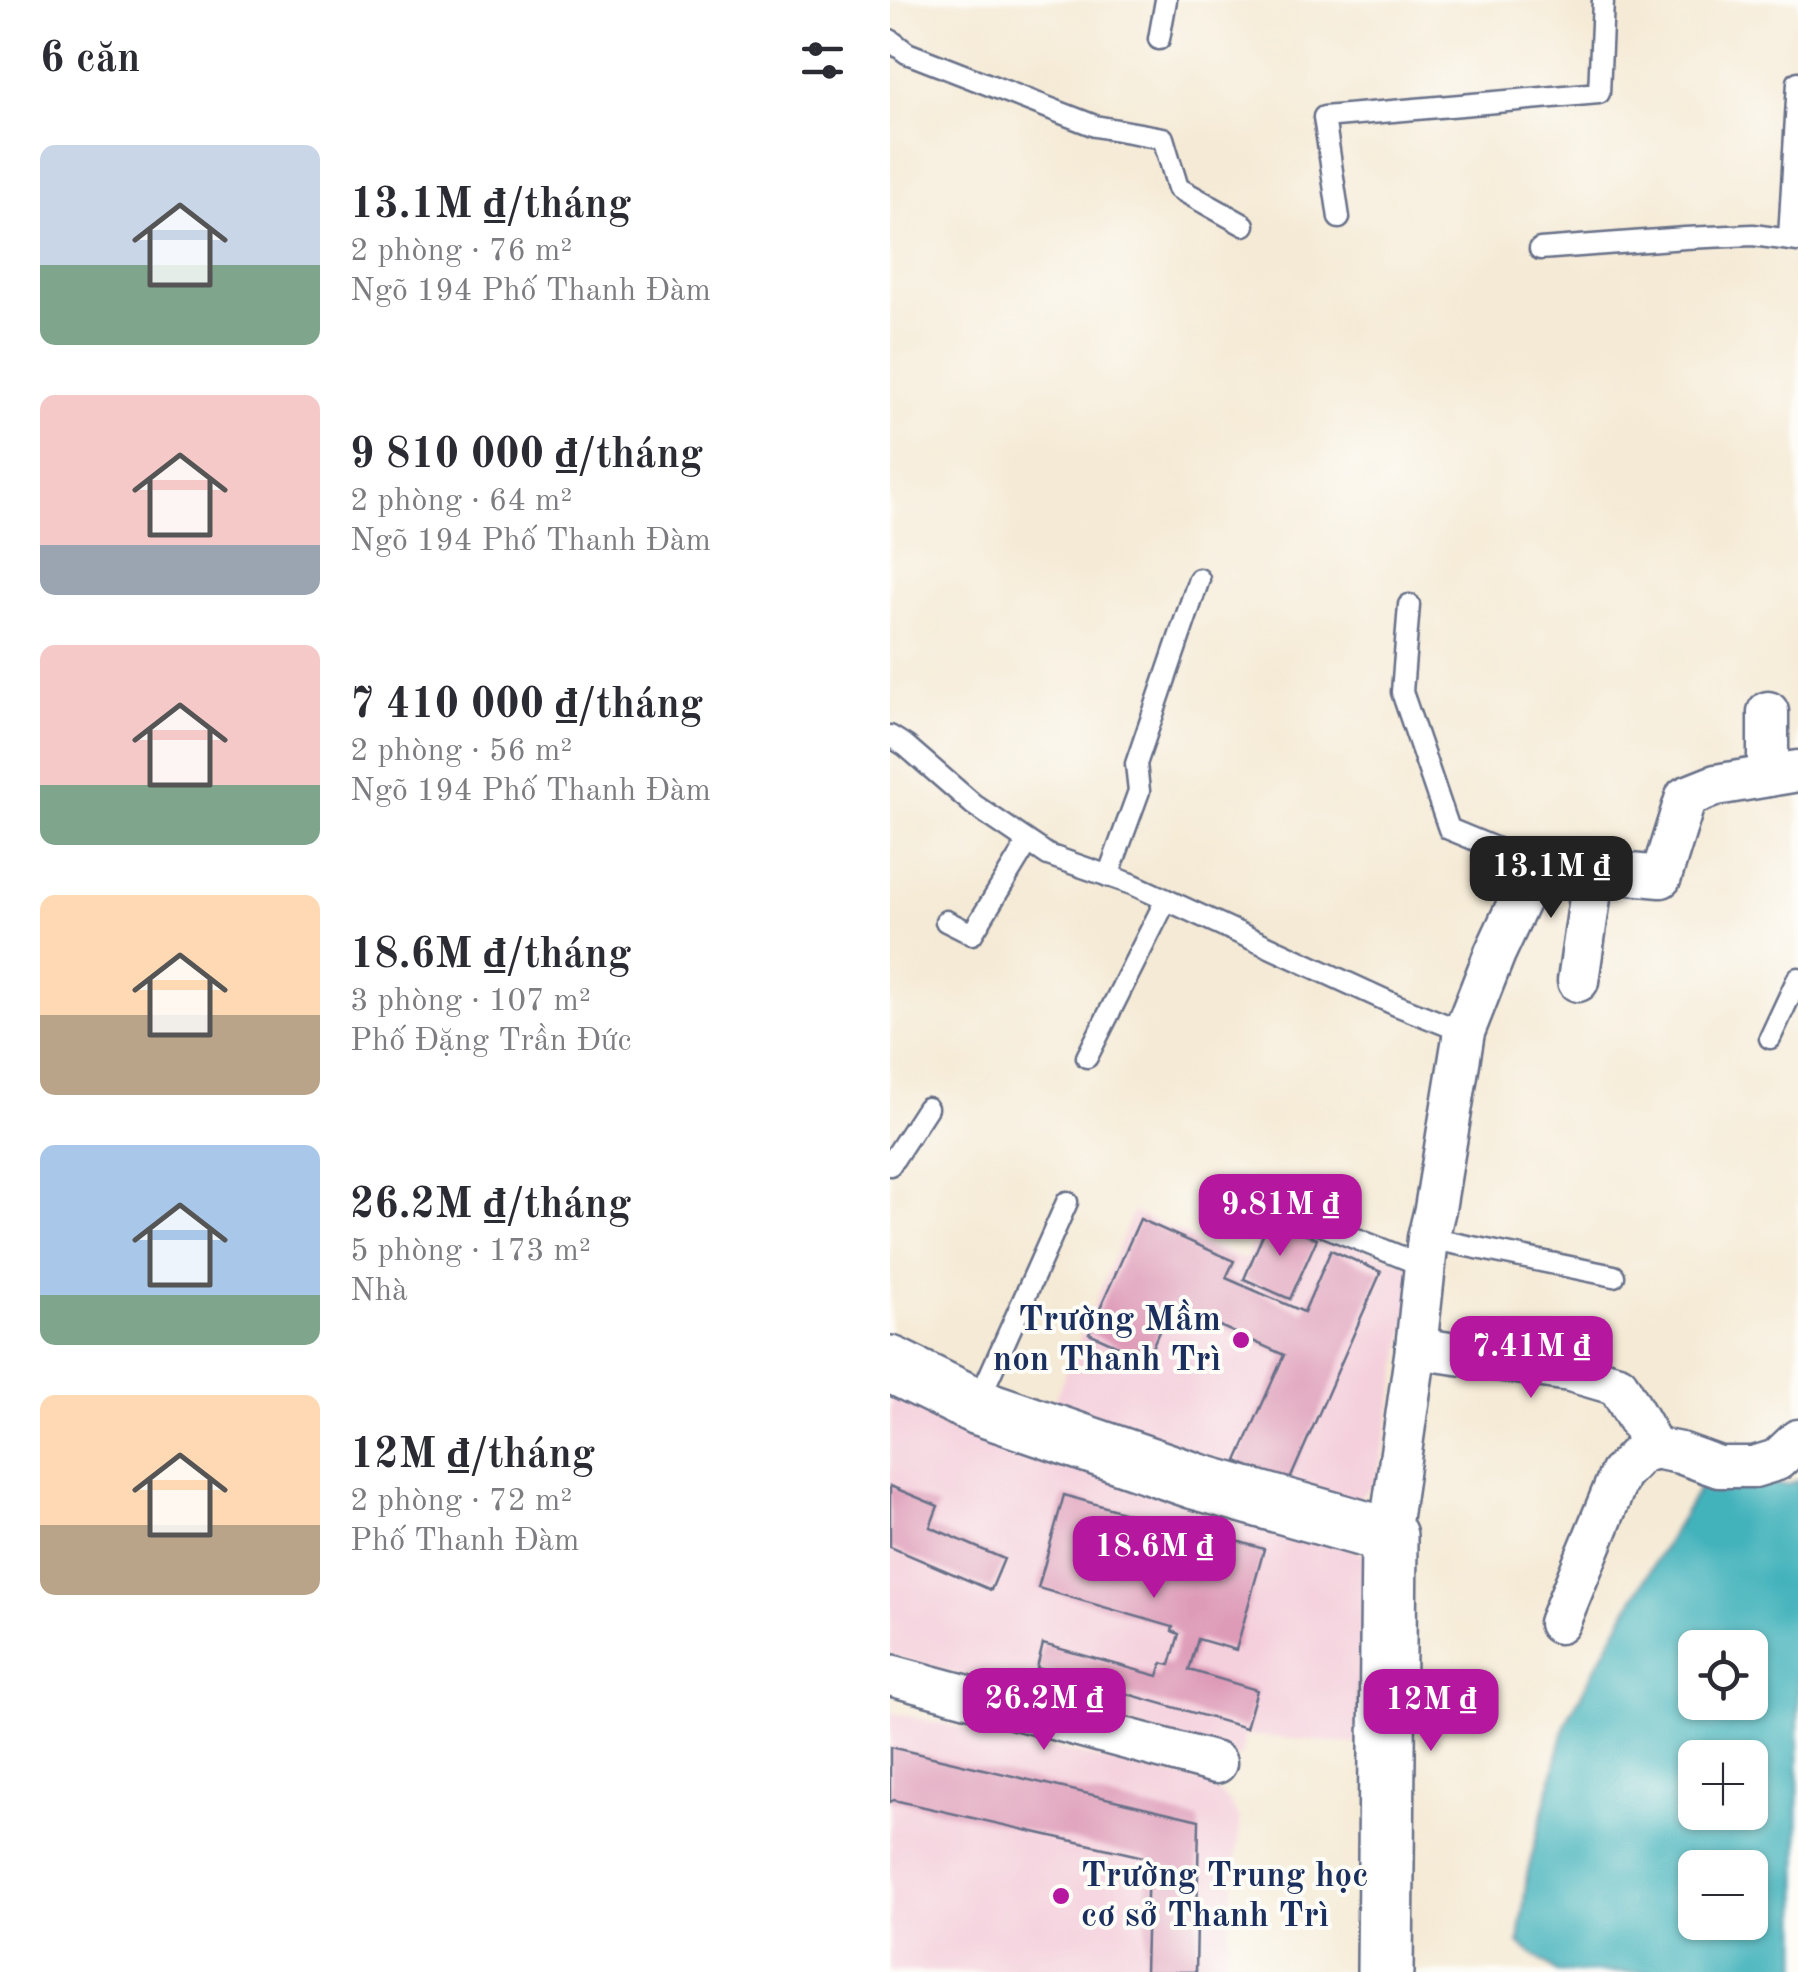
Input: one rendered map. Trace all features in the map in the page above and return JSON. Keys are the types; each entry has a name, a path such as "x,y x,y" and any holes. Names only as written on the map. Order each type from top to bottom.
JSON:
{"street":[{"path":"1385,1972 1389,1536 1426,1252 1464,1032 1495,952 1536,865 1661,877 1686,797 1716,784 1783,773 1768,712"},
{"path":"1578,981 1594,870"},
{"path":"1416,1348 1570,1372 1618,1385 1654,1448"},
{"path":"890,1364 976,1406 1195,1481 1389,1536"},
{"path":"1559,1623 1620,1474 1639,1454 1654,1448 1680,1452 1719,1468 1754,1467 1778,1460 1798,1440"},
{"path":"890,1675 1216,1763"}],"lane":[{"path":"1159,38 1166,0"},
{"path":"1339,218 1324,116 1599,93 1603,0"},
{"path":"890,40 907,53 1095,126 1163,138 1178,188 1244,225"},
{"path":"1540,249 1702,237 1793,240 1798,82"},
{"path":"1108,876 1139,791 1136,764 1199,579"},
{"path":"1409,605 1402,692 1448,828 1536,865"},
{"path":"890,736 974,805 1048,855 1166,900 1464,1032"},
{"path":"946,921 972,934 1028,842"},
{"path":"1087,1057 1166,900"},
{"path":"1770,1038 1798,978"},
{"path":"890,1165 928,1108"},
{"path":"976,1406 1067,1202"},
{"path":"1267,1204 1426,1252 1614,1276"}],"shaded area":[{"name":"Trường Mầm non Thanh Trì","path":"1133,1212 1245,1260 1267,1212 1417,1268 1378,1474 1374,1484 1355,1501 1049,1413"},
{"path":"890,1382 1365,1554 1356,1744 1245,1735 1240,1758 890,1655"},
{"name":"Trường Trung học cơ sở Thanh Trì","path":"890,1712 1208,1783 1229,1802 1240,1820 1225,1972 890,1972"}],"water":[{"path":"1798,1480 1798,1972 1557,1972 1519,1944 1527,1875 1566,1722 1700,1486 1790,1484"}],"building":[{"path":"1270,1218 1317,1239 1290,1299 1244,1279"},
{"path":"1140,1219 1234,1261 1226,1278 1304,1312 1331,1250 1381,1272 1288,1484 1237,1461 1284,1355 1171,1304 1147,1359 1089,1333"},
{"path":"890,1486 938,1506 930,1527 1004,1559 991,1590 890,1547"},
{"path":"1064,1495 1264,1549 1236,1650 1198,1639 1189,1670 1257,1690 1246,1728 1037,1668 1043,1644 1158,1676 1162,1663 1170,1665 1179,1634 1172,1631 1173,1627 1038,1588"},
{"path":"890,1747 1199,1820 1196,1972 1145,1972 1148,1858 890,1802"}],"place":[{"name":"Trường Mầm non Thanh Trì","path":"1241,1340"},
{"name":"Trường Trung học cơ sở Thanh Trì","path":"1061,1896"}]}
